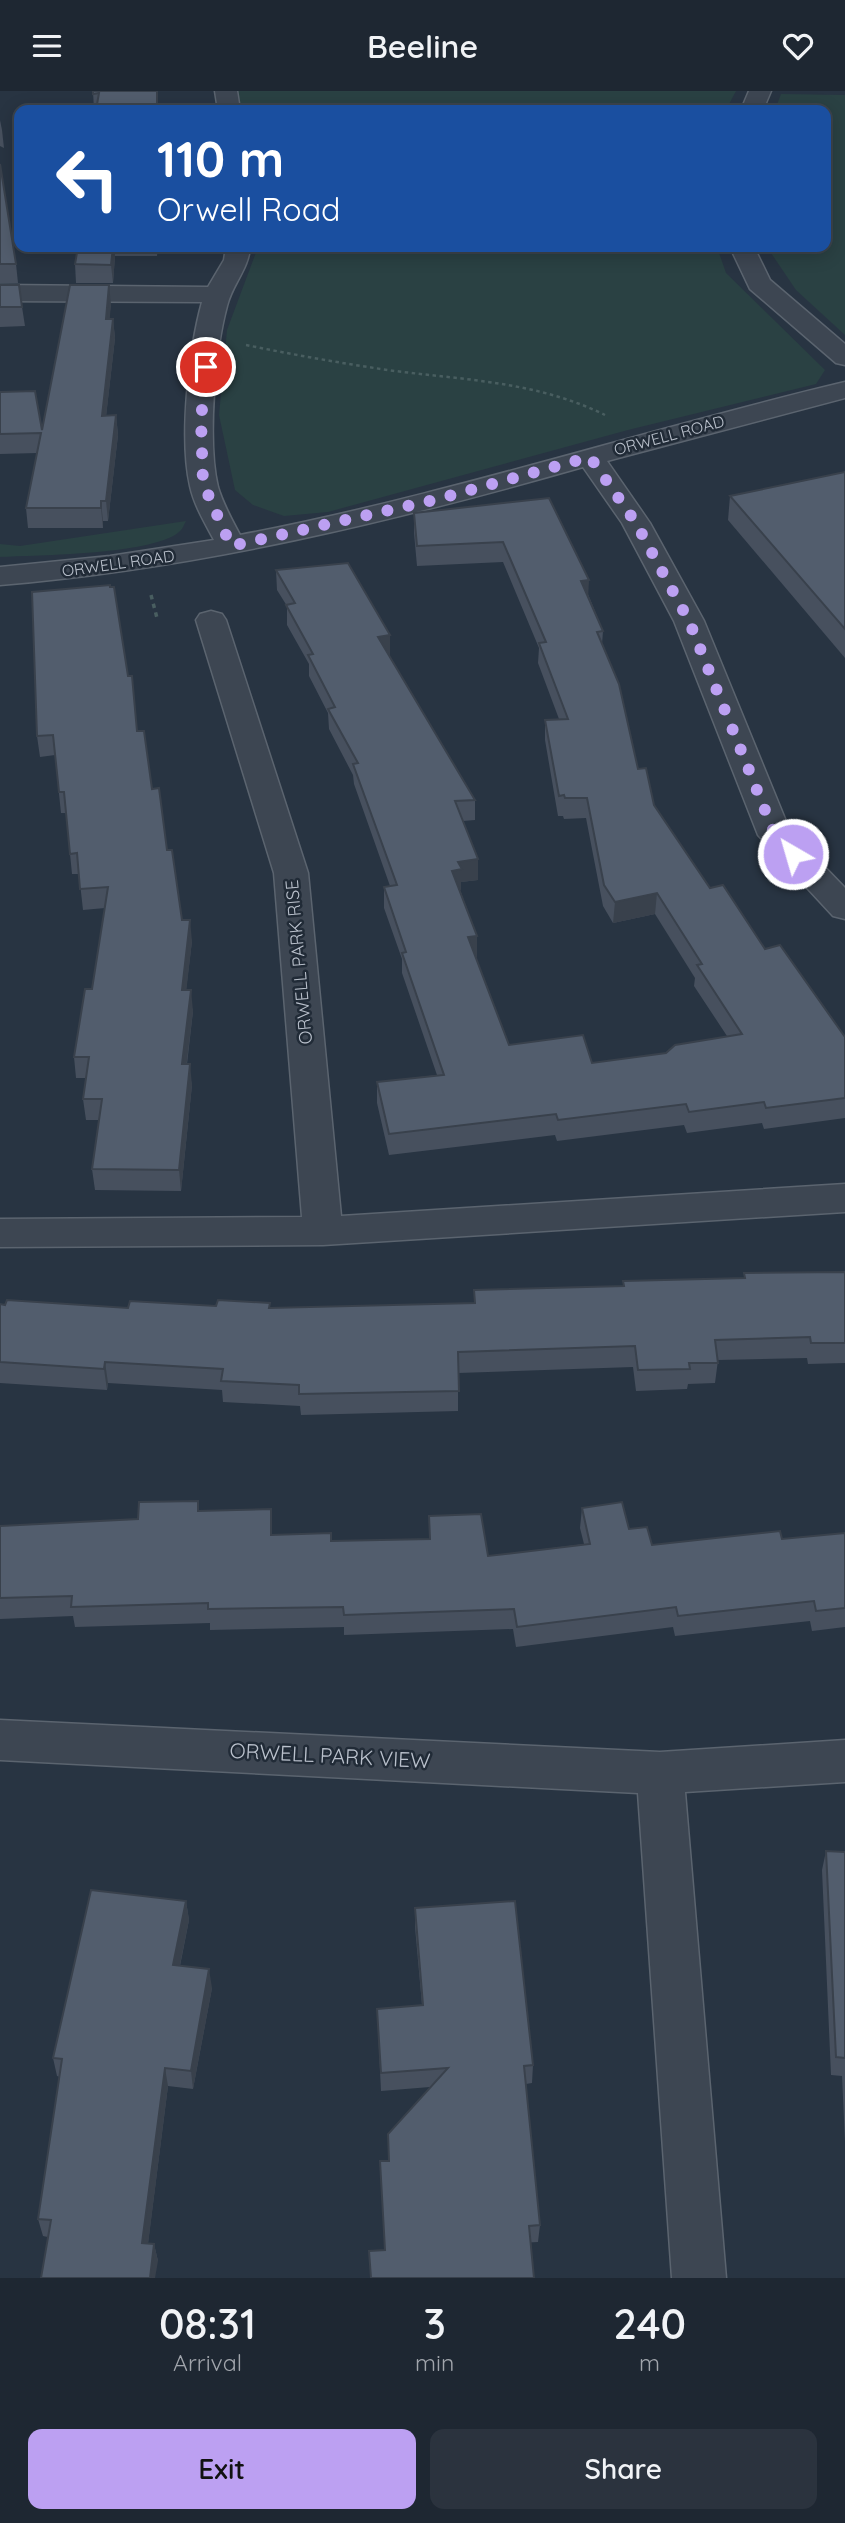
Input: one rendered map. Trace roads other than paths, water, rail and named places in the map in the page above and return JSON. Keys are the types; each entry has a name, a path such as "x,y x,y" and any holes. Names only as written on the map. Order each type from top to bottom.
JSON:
{"street":[{"path":"231,546 203,483 201,420 209,340 217,295 239,256 239,252"},
{"path":"744,252 759,284 845,357"},
{"path":"0,293 217,295"},
{"name":"ORWELL ROAD","path":"0,576 50,572 231,546 434,500 845,390"},
{"path":"590,457 636,523 689,621 775,835 845,908"},
{"name":"ORWELL PARK RISE","path":"211,620 291,873 323,1231"},
{"path":"0,1233 323,1231 845,1198"},
{"name":"ORWELL PARK VIEW","path":"0,1740 660,1773 845,1761"},
{"path":"660,1773 699,2278"}]}
